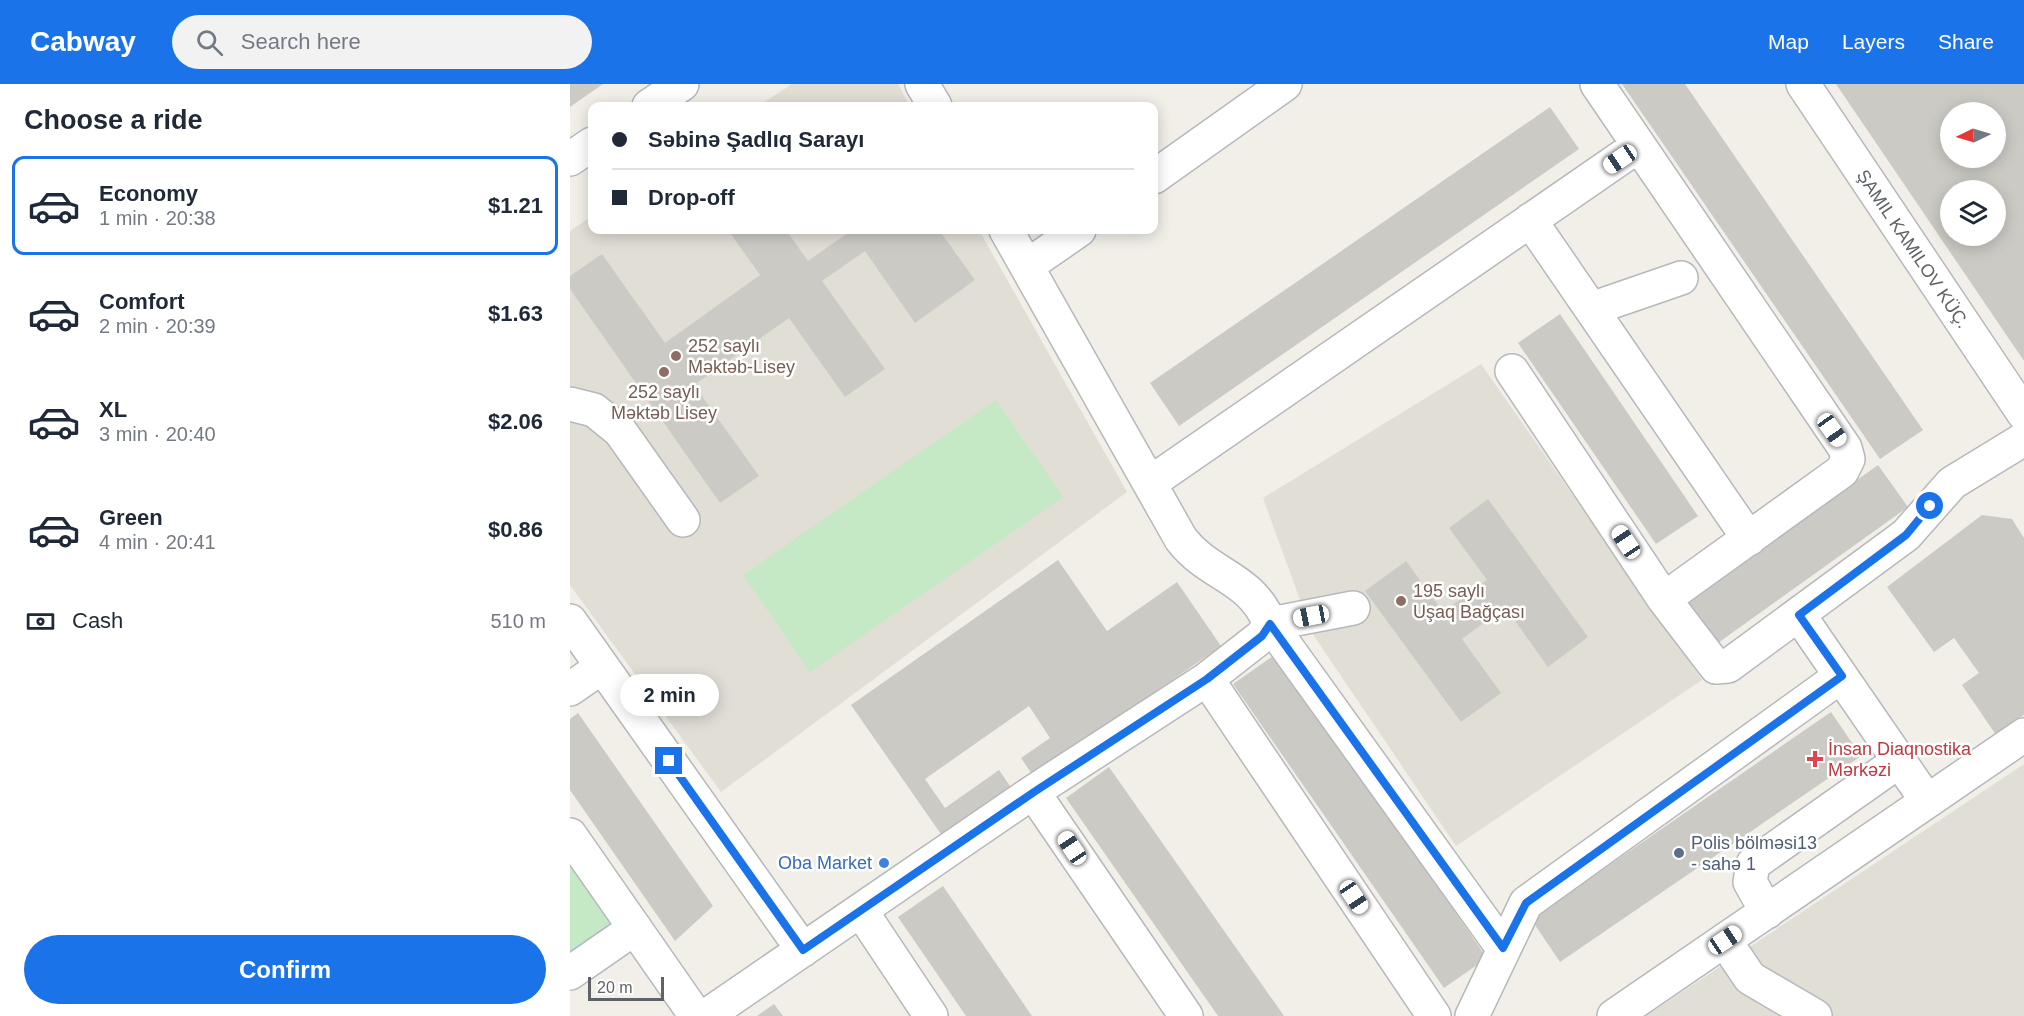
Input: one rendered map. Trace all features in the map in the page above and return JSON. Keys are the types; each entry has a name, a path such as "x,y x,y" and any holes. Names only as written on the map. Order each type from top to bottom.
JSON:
{"street":[{"path":"655,102 682,84"},
{"path":"922,84 933,102"},
{"path":"1158,174 1285,84"},
{"path":"1597,84 1845,448 1848,459 1842,471 1664,599"},
{"name":"ŞAMIL KAMILOV KÜÇ.","path":"1803,84 2024,414"},
{"path":"570,159 588,147"},
{"path":"1150,483 1638,147"},
{"path":"1530,220 1749,540"},
{"path":"1008,234 1181,539 1194,555 1253,595 1262,605 1270,624 1503,948"},
{"path":"1027,266 1073,234"},
{"path":"1591,309 1681,278"},
{"path":"1512,371 1664,599 1716,667 1728,666 1799,615 1906,535 1952,483 2024,439"},
{"path":"570,404 594,410 620,431 683,520"},
{"path":"706,1016 1034,792 1207,679 1262,636 1270,624 1353,608"},
{"path":"1799,615 1927,801"},
{"path":"573,632 602,667 803,950"},
{"path":"570,689 602,667"},
{"path":"1472,1016 1526,903 1842,676"},
{"path":"1207,679 1434,1016"},
{"path":"1614,1016 2024,735"},
{"path":"1767,912 1750,882 1753,864 1899,760"},
{"path":"1034,792 1186,1016"},
{"path":"570,835 696,1016"},
{"path":"861,911 931,1016"},
{"path":"570,972 635,928"},
{"path":"1725,940 1750,978 1815,1016"}],"shaded area":[{"path":"792,84 898,84 908,102 764,102"},
{"path":"588,219 588,234 981,234 1127,492 721,792 570,585 570,231"},
{"path":"1481,364 1702,680 1456,846 1312,633 1263,498"},
{"path":"2024,764 2024,1016 1646,1016"}],"green space":[{"path":"996,400 1063,497 810,672 743,575"},
{"path":"570,855 618,926 570,960"}],"building":[{"path":"570,84 603,84 570,107"},
{"path":"1622,84 1685,84 1923,430 1880,459"},
{"path":"1836,84 2024,84 2024,361 1946,246 2006,246 2006,180 1940,180 1940,237"},
{"path":"1550,107 1579,149 1179,426 1150,383"},
{"name":"252 saylı Məktəb-Lisey","path":"731,234 789,234 808,261 846,234 942,234 975,280 915,323 865,251 822,281 885,369 845,397 789,318 694,385 759,476 720,503 570,289 570,276 602,254 665,343 760,275"},
{"path":"1560,314 1698,516 1656,544 1518,343"},
{"path":"1878,465 1908,507 1711,648 1681,606"},
{"path":"1488,499 1588,637 1548,667 1505,607 1462,639 1501,693 1461,722 1365,591 1406,561 1443,612 1487,580 1449,528"},
{"path":"1982,515 2012,519 2024,538 2024,715 1996,735 1962,685 1979,673 1954,638 1934,652 1887,587"},
{"path":"1058,560 1107,631 1177,582 1221,646 1034,777 1021,758 1050,738 1029,706 925,779 945,808 999,770 1012,789 943,837 851,705"},
{"path":"1276,654 1487,958 1444,988 1233,684"},
{"path":"1831,712 1861,756 1560,962 1531,919"},
{"path":"578,713 713,906 675,941 570,790 570,719"},
{"path":"1109,767 1284,1016 1218,1016 1066,798"},
{"path":"943,886 1032,1016 966,1016 898,917"},
{"path":"774,1004 783,1016 757,1016"}],"place":[{"name":"252 saylı Məktəb-Lisey","path":"676,356"},
{"name":"252 saylı Məktəb Lisey","path":"664,372"},
{"name":"195 saylı Uşaq Bağçası","path":"1401,601"},
{"name":"İnsan Diaqnostika Mərkəzi","path":"1815,759"},
{"name":"Polis bölməsi13 - sahə 1","path":"1679,853"},
{"name":"Oba Market","path":"884,863"}],"route":[{"path":"669,761 803,950 1034,792 1207,679 1262,636 1270,624 1503,948 1526,903 1842,676 1799,615 1906,535 1930,506"}]}
